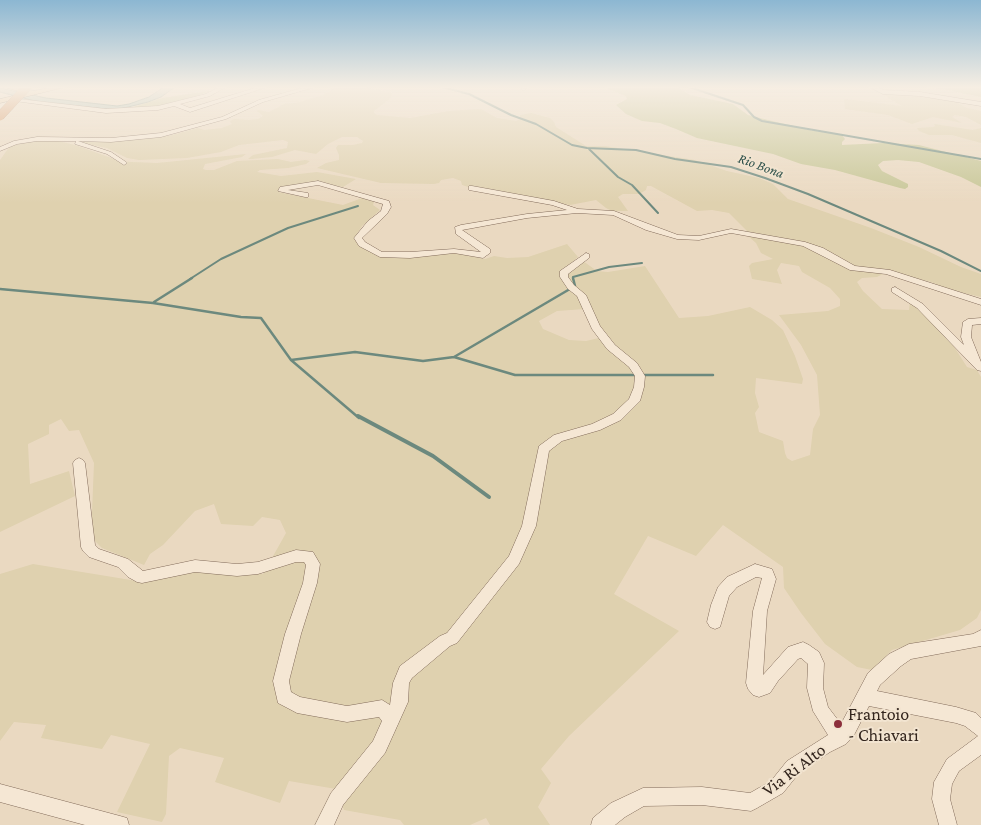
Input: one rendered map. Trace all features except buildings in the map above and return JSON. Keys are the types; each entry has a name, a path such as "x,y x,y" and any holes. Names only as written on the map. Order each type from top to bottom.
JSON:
{"street":[{"path":"1,140 111,140 170,133 197,126"},
{"path":"68,140 109,153 124,163"},
{"path":"0,149 9,144 24,141"},
{"path":"305,194 282,191 291,186 318,183 386,203 387,207 384,212 358,238 362,244 380,254 410,255 454,251 483,255 487,251 459,232 458,229 527,216 577,211 614,213 648,228 677,237 699,238 732,231 805,244 853,268 887,272 981,302"},
{"path":"472,188 554,203 577,211"},
{"path":"324,825 337,799 379,747 400,702 401,683 406,672 445,641 452,638 514,560 529,526 543,449 558,438 596,427 617,417 634,401 639,387 640,376 633,366 611,347 595,327 582,295 571,287 564,277 563,273 586,256"},
{"path":"894,290 920,306 981,368"},
{"path":"979,319 968,322 966,337 972,354 981,368"},
{"path":"79,463 88,547 94,554 123,562 133,572 142,577 195,566 237,570 258,568 296,556 308,556 313,564 310,583 293,634 282,681 284,697 297,705 347,714 382,708 391,720"},
{"path":"716,622 718,605 724,592 732,582 755,570 766,573 769,579 760,610 754,683 759,689 764,687 772,675 794,652 803,650 813,657 816,663 815,688 821,711 840,738"},
{"name":"Via Ri Alto","path":"600,825 618,810 643,797 702,796 751,802 777,787 793,767 824,746 840,738 848,729 874,679 894,660 909,652 979,640"},
{"path":"865,698 898,702 963,717 970,719 981,729"},
{"path":"948,825 941,799 943,782 953,765 981,744"},
{"path":"0,793 120,825"}],"shaded area":[{"path":"228,126 555,126 586,146 605,146 695,160 727,171 759,178 773,184 788,199 871,228 981,274 981,297 950,290 931,282 877,269 854,266 794,240 748,232 729,213 712,210 697,211 651,186 647,186 646,190 639,194 623,194 618,197 628,211 612,211 596,200 570,205 472,188 462,185 461,181 453,178 441,180 439,183 434,184 381,183 317,168 326,163 339,160 336,148 338,145 362,143 363,141 357,137 342,137 328,144 316,154 295,150 272,157 252,159 248,159 253,155 287,148 288,142 283,140 239,145 221,152 187,158 139,160 127,158 107,148 82,143 84,141 139,140 172,135 198,128 204,130"},
{"path":"667,126 791,126 842,135 845,139 842,145 883,143 919,145 981,161 981,187 961,177 919,162 883,161 878,165 882,171 908,184 908,187 905,189 835,170 801,164 773,154 697,138"},
{"path":"935,126 973,130 981,128 981,143 952,135 929,135 919,131 917,128"},
{"path":"33,141 58,141 120,161 131,162 157,163 246,154 242,157 205,164 203,169 206,170 214,170 237,161 278,159 291,162 310,161 306,164 288,168 260,170 257,172 281,176 317,172 356,179 343,187 316,182 278,192 343,205 362,198 374,202 373,205 380,210 362,226 355,237 359,244 377,255 410,256 455,253 485,259 494,256 507,258 528,257 567,244 578,257 559,275 578,297 585,309 557,311 539,321 543,329 569,340 586,341 607,336 595,321 578,289 568,277 569,271 583,261 597,271 608,272 645,266 679,318 708,316 750,307 772,320 783,330 803,379 802,384 756,378 755,393 759,407 755,413 759,432 783,441 787,458 792,461 810,455 813,429 820,415 817,375 801,345 779,315 828,311 840,306 840,299 830,288 802,272 799,266 781,263 777,270 782,284 752,279 749,266 752,263 773,259 761,253 756,243 748,236 806,246 848,268 883,274 877,277 862,278 857,282 863,291 882,309 909,310 910,302 936,324 953,345 967,367 977,370 981,377 981,610 977,618 960,630 892,650 872,670 857,667 825,644 801,613 784,588 783,567 723,525 696,556 648,536 614,594 679,631 569,736 541,769 551,783 538,807 550,825 490,825 486,818 470,825 404,825 400,820 344,810 336,789 289,781 280,803 215,782 224,758 180,748 169,756 166,814 162,822 117,812 150,744 111,735 102,749 41,738 46,725 14,722 0,741 0,574 33,564 137,581 197,569 225,573 263,574 286,533 280,520 262,517 253,526 221,524 214,504 195,511 163,545 150,554 144,565 102,548 91,537 94,463 79,430 69,431 61,419 49,425 49,434 28,444 30,484 69,471 75,496 0,532 0,160 10,146"}],"waterway":[{"name":"Rio Bona","path":"539,126 572,145 587,148 636,150 675,159 731,167 765,178 808,194 941,251 981,271"},
{"path":"788,126 981,159"},
{"path":"589,149 618,177 632,185 658,213"},
{"path":"190,279 221,259 288,228 358,206"},
{"path":"573,278 609,267 642,263"},
{"path":"154,302 192,278"},
{"path":"454,357 575,286 573,278"},
{"path":"0,289 153,303 241,317 261,318 291,360"},
{"path":"291,360 355,352 423,361 454,357"},
{"path":"454,357 515,375 713,375"},
{"path":"291,360 359,418"},
{"path":"358,416 433,456 489,497"}],"place":[{"name":"Frantoio - Chiavari","path":"838,724"}]}
